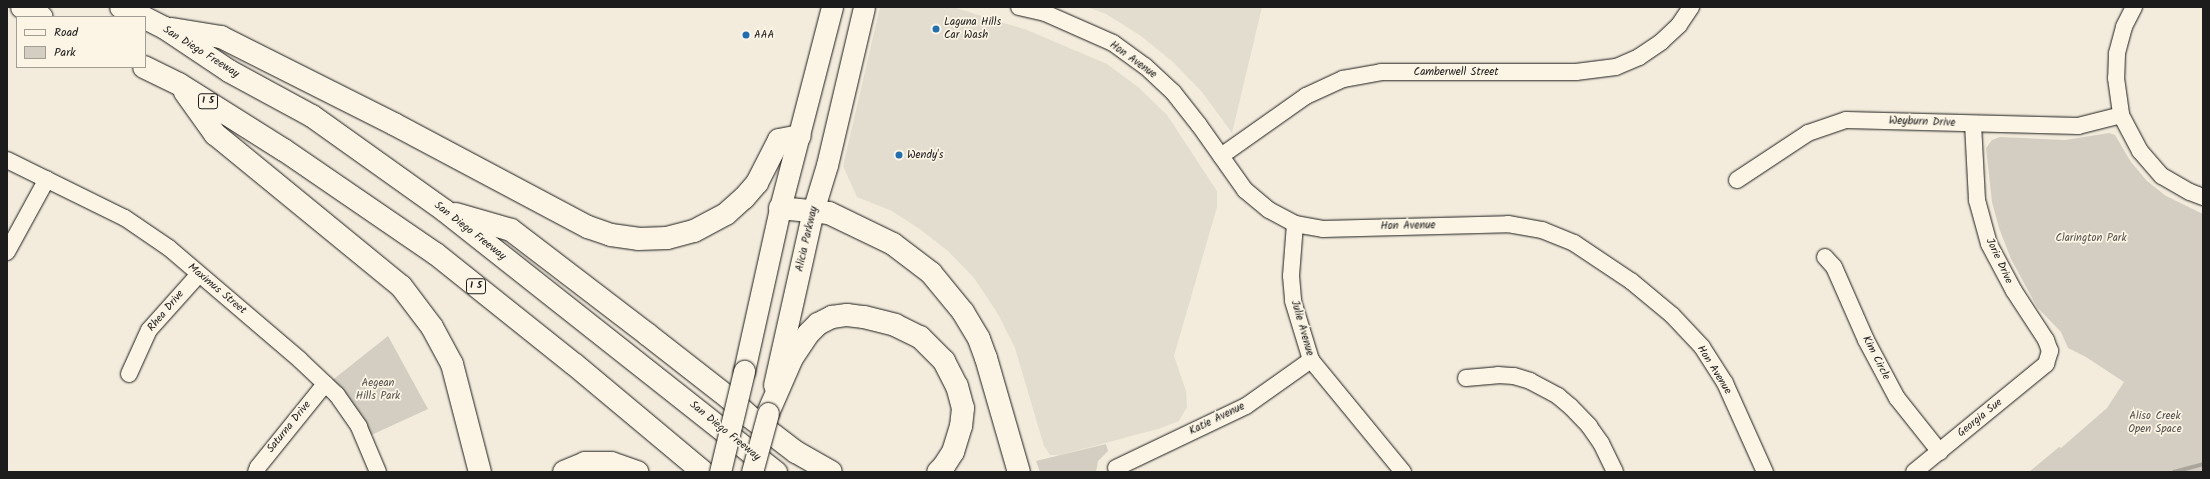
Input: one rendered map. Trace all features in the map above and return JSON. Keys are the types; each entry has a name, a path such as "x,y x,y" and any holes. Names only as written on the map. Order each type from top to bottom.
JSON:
{"highway":[{"path":"22,7 40,16"},
{"path":"121,7 140,16"},
{"name":"San Diego Freeway","path":"146,18 165,28 229,71 312,116 445,211 776,472"},
{"path":"165,28 220,36 394,124 588,227 611,235 638,240 667,238 694,231 726,214 744,198 757,183 778,140 800,136"},
{"name":"I 5","path":"146,68 179,84 284,150 436,254 574,364 703,472"},
{"path":"179,84 215,134 353,245 406,292 432,327 452,364 480,472"},
{"path":"780,208 829,213 894,244 931,273 963,312 979,339 986,358 1019,472"},
{"path":"445,211 511,230 647,334 796,452 832,472"},
{"path":"768,413 792,358 808,334 818,324 832,317 847,315 864,317 895,325 920,337 944,361 957,386 963,408 961,426 953,452 938,472"},
{"path":"564,472 584,463 611,463 637,472"}],"main road":[{"path":"720,472 780,208 800,136 832,7"},
{"name":"Alicia Parkway","path":"752,472 768,413 812,211 827,165 864,7"}],"street":[{"name":"Hon Avenue","path":"1019,7 1045,13 1113,43 1145,66 1173,92 1245,190 1269,210 1295,224 1323,228 1508,224 1542,230 1574,243 1631,281 1672,315 1702,347 1725,383 1765,472"},
{"name":"Camberwell Street","path":"1221,156 1306,96 1343,79 1381,72 1576,72 1616,67 1639,57 1661,42 1679,25 1691,7"},
{"path":"2134,7 2124,28 2117,54 2116,78 2121,115 2140,151 2162,176 2190,192 2203,197"},
{"name":"Weyburn Drive","path":"1737,180 1808,132 1846,120 2078,126 2121,115"},
{"name":"Jorie Drive","path":"1973,124 1977,200 1989,244 2014,291 2046,340 2050,351 2046,364"},
{"name":"Maximus Street","path":"7,160 125,218 169,248 300,360 348,408 359,427 378,472"},
{"path":"7,252 47,179"},
{"name":"Julie Avenue","path":"1295,224 1291,276 1293,301 1311,360 1398,471"},
{"name":"Kim Circle","path":"1825,257 1834,267 1866,340 1897,398 1940,452"},
{"name":"Rhea Drive","path":"129,374 149,330 199,274"},
{"name":"Katie Avenue","path":"1116,468 1246,406 1311,360"},
{"name":"Georgia Sue","path":"1914,472 2046,364"},
{"path":"1466,378 1498,375 1514,376 1530,381 1558,396 1589,426 1601,443 1615,472"},
{"name":"Saturna Drive","path":"256,472 258,466 325,384"}],"shaded area":[{"path":"880,7 953,7 1027,30 1107,64 1138,87 1167,115 1217,191 1217,207 1174,356 1186,391 1187,407 1179,421 1158,429 1060,455 1050,455 1044,446 1015,348 998,314 974,278 948,251 921,230 892,211 857,197 843,166"},
{"path":"1087,7 1262,7 1232,133 1202,92 1173,62 1141,36 1106,14"}],"green space":[{"name":"Clarington Park","path":"2109,133 2115,135 2131,162 2147,181 2166,196 2203,214 2203,472 2029,472 2059,447 2061,448 2107,408 2124,382 2086,357 2068,348 2061,332 2037,307 2011,259 1999,228 1992,202 1986,148 1992,140 2000,137 2065,140"},
{"name":"Aegean Hills Park","path":"388,336 428,409 367,437 330,382"},
{"path":"1106,444 1108,451 1098,461 1096,472 1040,472 1036,461"}],"waterway":[{"path":"2174,472 2203,464"}],"place":[{"name":"Laguna Hills Car Wash","path":"936,29"},
{"name":"AAA","path":"746,35"},
{"name":"Wendy's","path":"899,155"}],"park label":[{"name":"Aliso Creek Open Space","path":"2155,423"}]}
